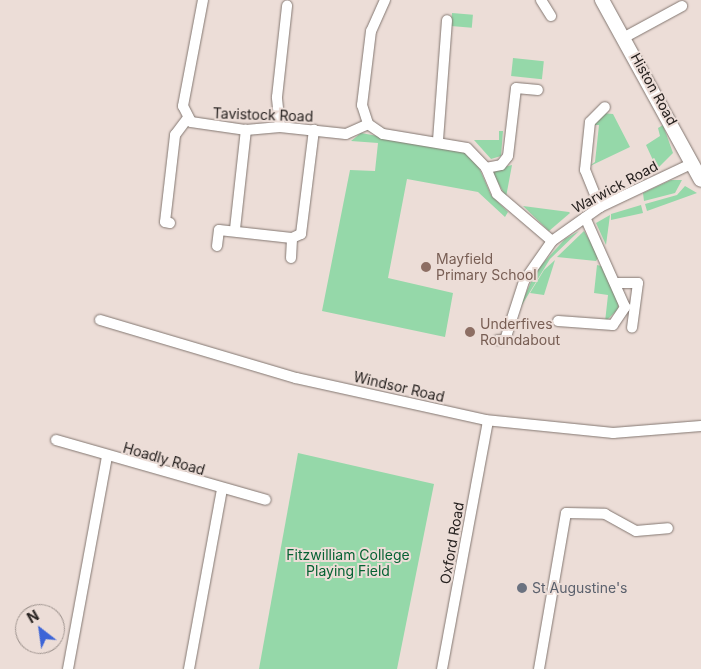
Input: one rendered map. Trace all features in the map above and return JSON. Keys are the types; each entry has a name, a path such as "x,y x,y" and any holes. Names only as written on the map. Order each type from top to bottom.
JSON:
{"main road":[{"name":"Histon Road","path":"602,0 625,37 701,180"}],"street":[{"path":"170,223 165,222 175,135 187,119 183,106 203,0"},
{"path":"385,0 371,31 362,105 368,124 383,134 438,140 467,148 486,168 497,194 552,241"},
{"path":"541,0 551,16"},
{"path":"280,127 277,97 288,6"},
{"path":"625,37 682,6"},
{"path":"438,140 447,20"},
{"path":"486,168 501,165 508,156 516,88 538,90"},
{"path":"600,207 585,170 590,122 605,106"},
{"name":"Tavistock Road","path":"187,119 195,125 246,130 280,127 346,134 368,124"},
{"path":"235,229 246,130"},
{"path":"292,258 292,238 303,228 314,130"},
{"name":"Warwick Road","path":"498,340 505,340 524,281 552,241 600,207 693,163"},
{"path":"558,321 613,325 625,307 617,282 585,217"},
{"path":"216,246 219,230 235,229 292,238"},
{"path":"617,282 638,283 632,328"},
{"name":"Windsor Road","path":"100,320 296,378 488,421 612,433 701,426"},
{"name":"Oxford Road","path":"442,669 488,421"},
{"name":"Hoadly Road","path":"56,440 107,457 222,490 266,500"},
{"path":"68,669 107,457"},
{"path":"189,669 222,490"},
{"path":"539,669 565,516 572,510 605,514 636,531 668,528"}],"green space":[{"path":"452,13 473,15 472,28 451,26"},
{"path":"513,58 544,61 542,79 511,76"},
{"path":"602,113 613,114 630,147 588,167 595,162 599,125 593,125"},
{"path":"663,125 673,153 657,169 646,145 660,136 658,128"},
{"path":"499,131 503,131 501,156 491,159 474,140 499,140"},
{"path":"361,133 467,152 477,163 491,195 508,212 505,217 478,192 407,179 388,278 453,293 445,337 322,311 350,170 375,171 378,143 351,141"},
{"path":"512,165 506,197 491,170"},
{"path":"671,180 682,180 675,193 644,201 643,193"},
{"path":"685,186 697,193 647,211 645,204 677,195"},
{"path":"641,205 643,213 611,220 611,214"},
{"path":"523,206 569,212 570,213 549,231"},
{"path":"610,215 606,245 596,223"},
{"path":"579,231 550,259 517,313 536,271 565,239"},
{"path":"584,231 599,256 596,261 557,257"},
{"path":"555,260 544,295 530,293 544,270"},
{"path":"597,265 605,267 618,301 618,309 605,322 608,295 594,293"},
{"name":"Fitzwilliam College Playing Field","path":"298,453 434,484 397,669 259,669"}],"place":[{"name":"Mayfield Primary School","path":"426,267"},
{"name":"Underfives Roundabout","path":"470,332"},
{"name":"St Augustine's","path":"522,588"}]}
